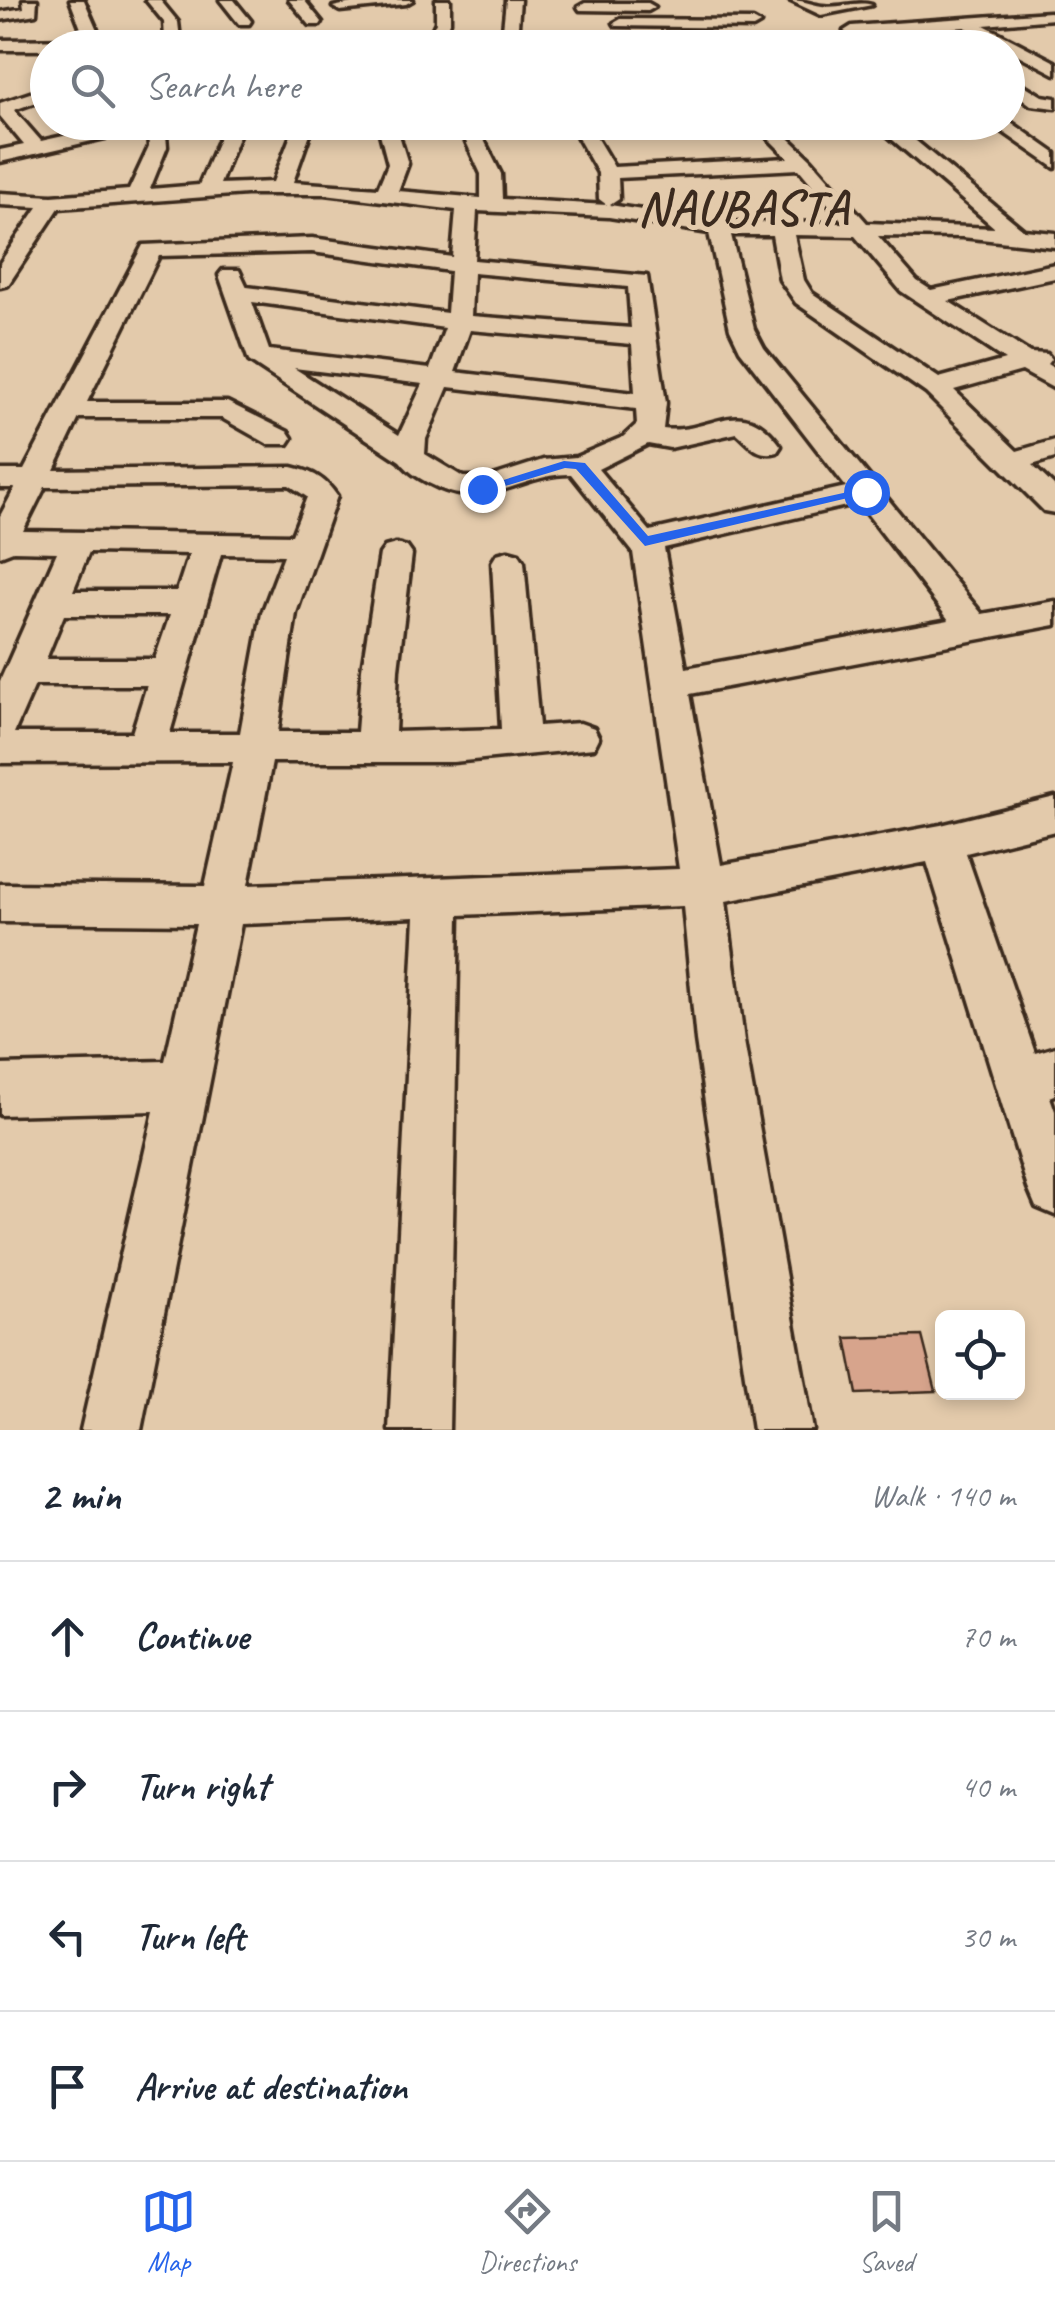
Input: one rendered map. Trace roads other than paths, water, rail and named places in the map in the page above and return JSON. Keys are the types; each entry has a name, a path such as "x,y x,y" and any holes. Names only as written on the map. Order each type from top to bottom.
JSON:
{"street":[{"path":"30,0 31,11 4,16 5,44 30,44"},
{"path":"78,0 90,30"},
{"path":"153,0 170,22 171,30"},
{"path":"228,0 244,22"},
{"path":"296,0 315,22"},
{"path":"337,4 406,0"},
{"path":"438,30 443,0"},
{"path":"504,30 502,22 513,0"},
{"path":"796,0 822,11 862,3 894,26"},
{"path":"297,22 357,22 337,4"},
{"path":"683,15 586,23 584,4 639,4 759,29 735,12"},
{"path":"978,5 946,8 981,30"},
{"path":"866,30 1053,13"},
{"path":"683,15 694,30"},
{"path":"170,22 189,22"},
{"path":"226,22 262,22"},
{"path":"502,22 529,22"},
{"path":"912,25 920,30"},
{"path":"1025,55 1055,72"},
{"path":"1025,77 1055,72"},
{"path":"1025,90 1052,105"},
{"path":"30,99 2,109 37,148"},
{"path":"0,156 72,140"},
{"path":"136,197 157,140"},
{"path":"207,191 228,140"},
{"path":"281,187 298,140"},
{"path":"386,194 398,164 391,140"},
{"path":"410,456 412,439 456,336 460,264 490,174 474,140"},
{"path":"589,140 608,173 609,211"},
{"path":"779,140 909,286 1055,380"},
{"path":"903,140 1016,234"},
{"path":"1024,140 1055,162"},
{"path":"608,173 804,164"},
{"path":"306,544 78,541 1,544 159,222 207,191 281,187 480,205 609,211 719,228 1016,234 1055,240"},
{"path":"0,200 52,202 136,197"},
{"path":"136,197 159,222 219,248 312,245 639,281 651,426 644,435 580,466 564,464 472,490 452,486 258,356 219,248"},
{"path":"0,280 52,202"},
{"path":"719,228 745,337 975,629"},
{"path":"782,230 792,280 804,298 934,388 1055,504"},
{"path":"928,298 1055,271"},
{"path":"1020,278 1055,300"},
{"path":"238,293 458,322 643,337"},
{"path":"934,388 1055,355"},
{"path":"258,356 438,381 652,403"},
{"path":"70,410 227,410 278,438"},
{"path":"644,435 670,439 739,424 748,427 767,446"},
{"path":"1012,462 1055,449"},
{"path":"580,466 645,542 703,887 720,1040 783,1430"},
{"path":"0,480 292,476 311,483 322,496 279,614 224,905 111,1430"},
{"path":"645,542 866,492"},
{"path":"0,724 78,541"},
{"path":"146,748 210,541"},
{"path":"375,746 380,668 396,554"},
{"path":"508,562 521,742"},
{"path":"52,603 190,603"},
{"path":"671,684 1055,613"},
{"path":"22,672 169,672"},
{"path":"0,748 454,748 580,738"},
{"path":"0,903 224,905 703,887 941,842 1055,814"},
{"path":"941,842 1038,1077 1055,1188"},
{"path":"419,1430 438,898"},
{"path":"0,1090 185,1085"}],"district":[{"name":"NAUBASTA","path":"744,208"}]}
